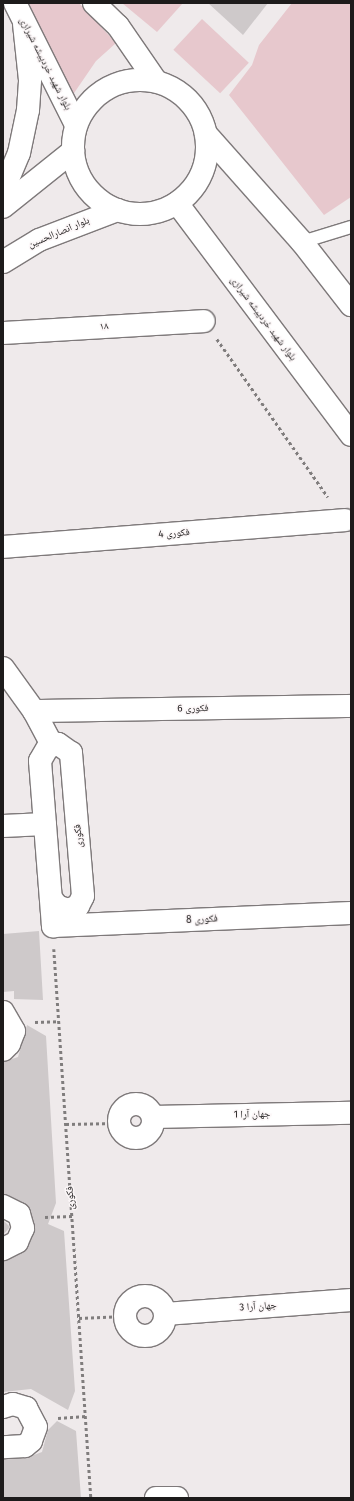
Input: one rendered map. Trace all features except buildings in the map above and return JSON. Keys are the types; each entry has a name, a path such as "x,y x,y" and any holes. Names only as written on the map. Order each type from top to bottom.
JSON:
{"street":[{"name":"بلوار شهید خردپیشه شیرازی","path":"15,3 24,24 76,125"},
{"path":"94,3 118,26 156,81"},
{"path":"3,191 19,154 28,110 30,80 24,24"},
{"path":"206,134 202,173 177,203 148,213 117,210 95,197 79,176 72,152 76,125 82,112 101,91 128,80 156,81 171,87 194,106 206,134 302,242 351,305"},
{"path":"3,207 72,152"},
{"name":"بلوار شهید خردپیشه شیرازی","path":"177,203 351,434"},
{"name":"بلوار انصارالحسین","path":"3,262 38,240 117,210"},
{"name":"۱۸","path":"3,333 204,321"},
{"name":"فکوری 4","path":"3,547 345,520"},
{"path":"3,668 34,711 52,745 44,751 40,760 53,926"},
{"name":"فکوری 6","path":"34,711 351,706"},
{"name":"فکوری","path":"51,898 62,909 73,908 82,901 84,890 71,753 63,746 52,745"},
{"path":"3,826 45,824"},
{"name":"فکوری 8","path":"53,926 351,913"},
{"path":"3,1012 14,1031 9,1044 3,1050"},
{"name":"جهان آرا 1","path":"118,1123 128,1136 139,1138 148,1133 153,1117 351,1113"},
{"path":"3,1206 18,1214 23,1228 18,1242 3,1249"},
{"path":"147,1296 159,1302 165,1314 158,1332 146,1336 129,1328 125,1316 134,1299 147,1296"},
{"name":"جهان آرا 3","path":"165,1314 351,1300"},
{"path":"3,1407 20,1405 35,1419 31,1441 18,1449 3,1447"},
{"path":"156,1498 177,1498"}],"lane":[{"path":"302,242 351,227"}],"path":[{"path":"204,321 345,520"},
{"name":"فکوری","path":"53,926 91,1498"},
{"path":"66,1124 118,1123"},
{"path":"79,1318 125,1316"},
{"path":"35,1419 86,1416"}],"shaded area":[{"path":"29,3 79,3 116,43 96,61 70,99"},
{"path":"122,3 183,3 157,32"},
{"path":"292,3 351,3 351,197 324,215 229,95 252,65 259,45"},
{"path":"202,19 249,63 220,93 173,50"}]}
